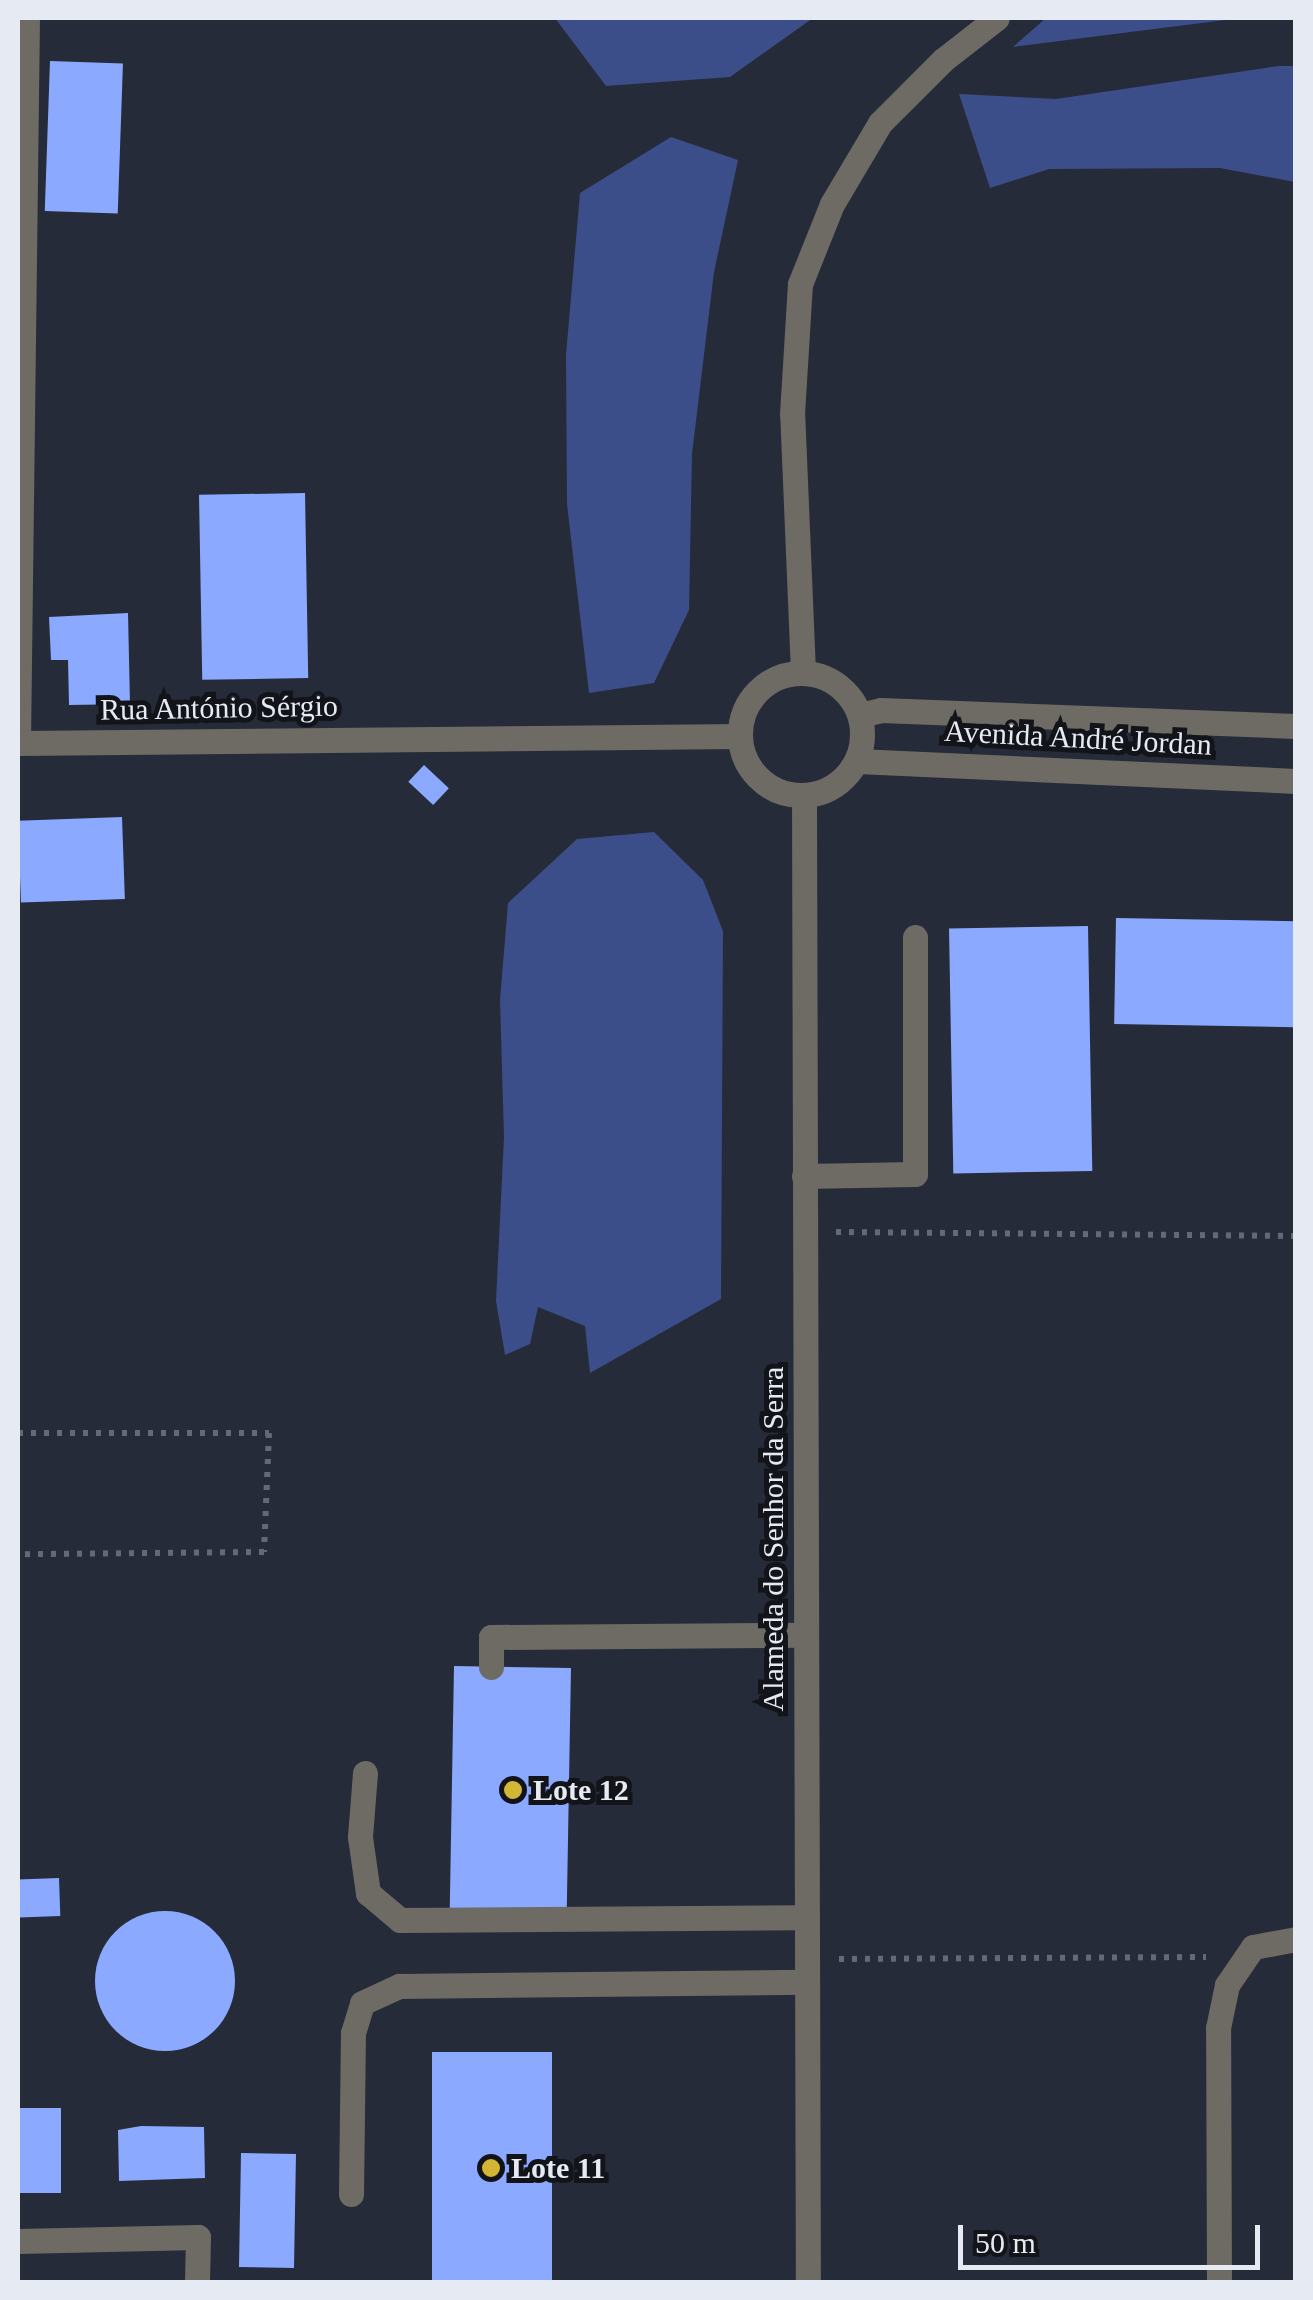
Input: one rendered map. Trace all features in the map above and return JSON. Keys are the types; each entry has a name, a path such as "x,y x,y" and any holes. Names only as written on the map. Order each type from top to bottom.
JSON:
{"street":[{"path":"18,743 27,18"},
{"path":"803,672 792,414 800,284 832,204 880,123 943,60 997,18"},
{"path":"803,672 828,678 860,715 857,761 843,779 804,795 760,778 740,736 758,690 778,676 803,672"},
{"name":"Avenida André Jordan","path":"860,715 920,711 1296,726"},
{"name":"Rua António Sérgio","path":"18,743 740,736"},
{"name":"Avenida André Jordan","path":"857,761 1296,781"},
{"name":"Alameda do Senhor da Serra","path":"804,795 808,2282"},
{"path":"804,1176 916,1174 915,938"},
{"path":"491,1667 491,1637 806,1635"},
{"path":"365,1773 360,1837 368,1893 400,1920 806,1918"},
{"path":"1218,2282 1218,2028 1227,1985 1253,1947 1296,1939"},
{"path":"352,2194 353,2034 362,2003 399,1986 477,1996 807,1971"},
{"path":"18,2242 198,2237 197,2282"}],"path":[{"path":"804,1232 1296,1236"},
{"path":"18,1433 270,1433 264,1552 18,1554"},
{"path":"807,1971 1178,1952 1242,1963"}],"shaded area":[{"path":"555,18 813,18 730,77 606,86"},
{"path":"1046,18 1241,18 1013,47"},
{"path":"1295,66 1295,182 1220,168 1049,169 990,188 959,94 1056,99"},
{"path":"671,137 738,160 714,272 692,454 689,610 654,683 589,693 567,504 566,355 580,193"},
{"path":"654,832 703,880 723,931 721,1299 590,1373 585,1326 538,1307 530,1344 505,1355 496,1301 504,1137 500,1000 508,903 577,839"}],"building":[{"path":"50,61 123,64 118,213 45,211"},
{"path":"305,493 308,678 202,680 199,495"},
{"path":"128,613 130,704 69,705 68,660 51,660 49,617"},
{"path":"424,765 449,788 433,805 408,782"},
{"path":"122,817 125,899 21,903 18,821"},
{"path":"1116,918 1296,921 1294,1027 1114,1024"},
{"path":"1088,926 1092,1171 953,1173 949,928"},
{"name":"Lote 12","path":"454,1666 571,1668 567,1913 450,1911"},
{"path":"59,1878 60,1916 19,1917 18,1879"},
{"path":"165,1911 192,1916 214,1932 230,1954 235,1981 230,2008 214,2030 192,2046 165,2051 138,2046 116,2030 100,2008 95,1981 100,1954 116,1932 138,1916"},
{"name":"Lote 11","path":"432,2052 552,2052 552,2282 432,2282"},
{"path":"18,2108 61,2108 61,2193 18,2193"},
{"path":"141,2126 204,2127 205,2178 119,2181 118,2130"},
{"path":"241,2153 296,2154 294,2268 239,2267"}],"place":[{"name":"Lote 12","path":"513,1790"},
{"name":"Lote 11","path":"491,2168"}]}
